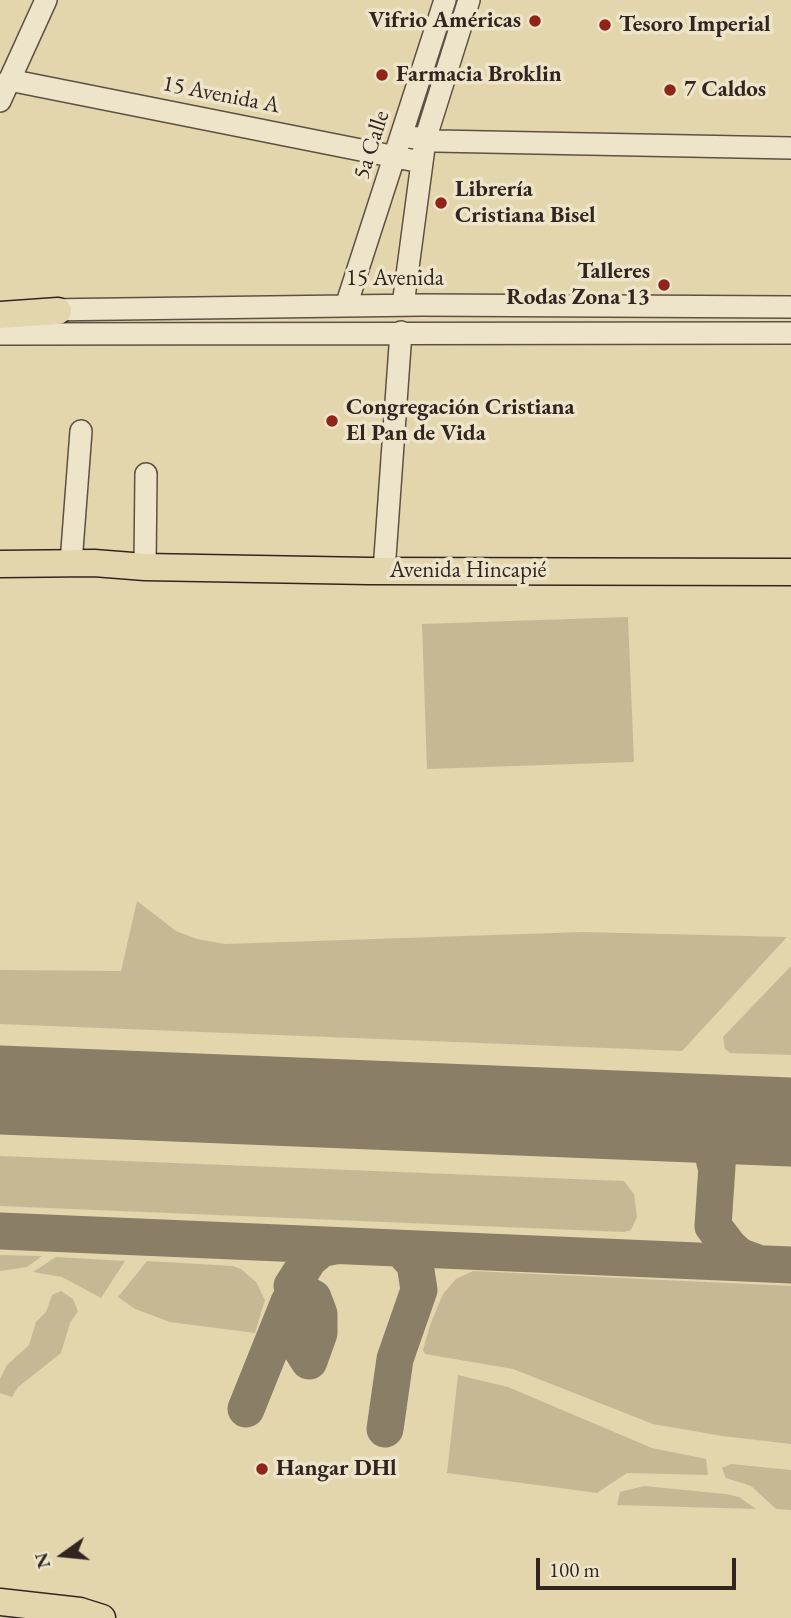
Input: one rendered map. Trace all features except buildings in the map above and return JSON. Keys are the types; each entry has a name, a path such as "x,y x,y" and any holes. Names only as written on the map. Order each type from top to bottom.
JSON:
{"main road":[{"path":"0,315 58,311"},
{"name":"Avenida Hincapié","path":"0,564 71,563 145,567 384,571 791,572"},
{"name":"Avenida Hincapié","path":"0,581 90,579 145,567"},
{"path":"0,1602 99,1616"}],"street":[{"path":"0,102 46,0"},
{"name":"5a Calle","path":"346,306 445,0"},
{"path":"402,306 425,139 469,0"},
{"name":"15 Avenida A","path":"9,80 421,162"},
{"path":"403,136 425,139 791,148"},
{"name":"15 Avenida","path":"0,307 58,311 346,306 791,307"},
{"path":"384,571 401,332"},
{"path":"0,334 791,333"},
{"path":"71,563 81,431"},
{"path":"145,567 146,474"}],"shaded area":[{"path":"628,617 634,762 427,769 422,624"},
{"path":"137,901 176,931 197,939 225,944 583,932 787,937 682,1051 0,1024 0,970 121,971"},
{"path":"791,966 791,1055 730,1053 725,1049 723,1037"},
{"path":"0,1156 624,1181 634,1194 637,1217 631,1230 624,1232 0,1206"},
{"path":"0,1255 42,1256 27,1267 0,1271"},
{"path":"56,1257 125,1261 101,1298 62,1277 33,1272"},
{"path":"147,1261 233,1266 241,1269 256,1282 265,1300 255,1333 170,1322 135,1309 118,1297"},
{"path":"473,1271 791,1286 791,1444 653,1424 513,1369 425,1354 423,1350 430,1325 443,1294 456,1279"},
{"path":"61,1291 73,1299 78,1311 70,1323 61,1353 18,1387 12,1397 0,1393 0,1379 7,1365 29,1345 36,1322 46,1312 52,1295"},
{"path":"458,1375 508,1387 652,1448 706,1459 708,1475 627,1473 597,1493 447,1473"},
{"path":"731,1464 791,1470 791,1510 776,1509 751,1486 726,1478 722,1468"},
{"path":"644,1486 726,1494 739,1497 756,1509 617,1505 620,1492"}],"taxiway":[{"path":"699,1118 710,1136 715,1163"},
{"path":"737,1120 726,1131 718,1151 713,1226 739,1256 758,1263"},
{"path":"0,1231 791,1265"},
{"path":"288,1312 290,1331 309,1361 319,1333 319,1314 313,1298 292,1286 309,1259 321,1249 335,1246"},
{"path":"385,1429 395,1359 419,1290 415,1264 401,1249"},
{"path":"246,1409 289,1302"}],"runway":[{"path":"0,1090 791,1122"}],"place":[{"name":"Vifrio Américas","path":"535,21"},
{"name":"Tesoro Imperial","path":"605,25"},
{"name":"Farmacia Broklin","path":"382,75"},
{"name":"7 Caldos","path":"670,90"},
{"name":"Librería Cristiana Bisel","path":"441,203"},
{"name":"Talleres Rodas Zona 13","path":"664,285"},
{"name":"Congregación Cristiana El Pan de Vida","path":"332,421"},
{"name":"Hangar DHl","path":"262,1469"}]}
